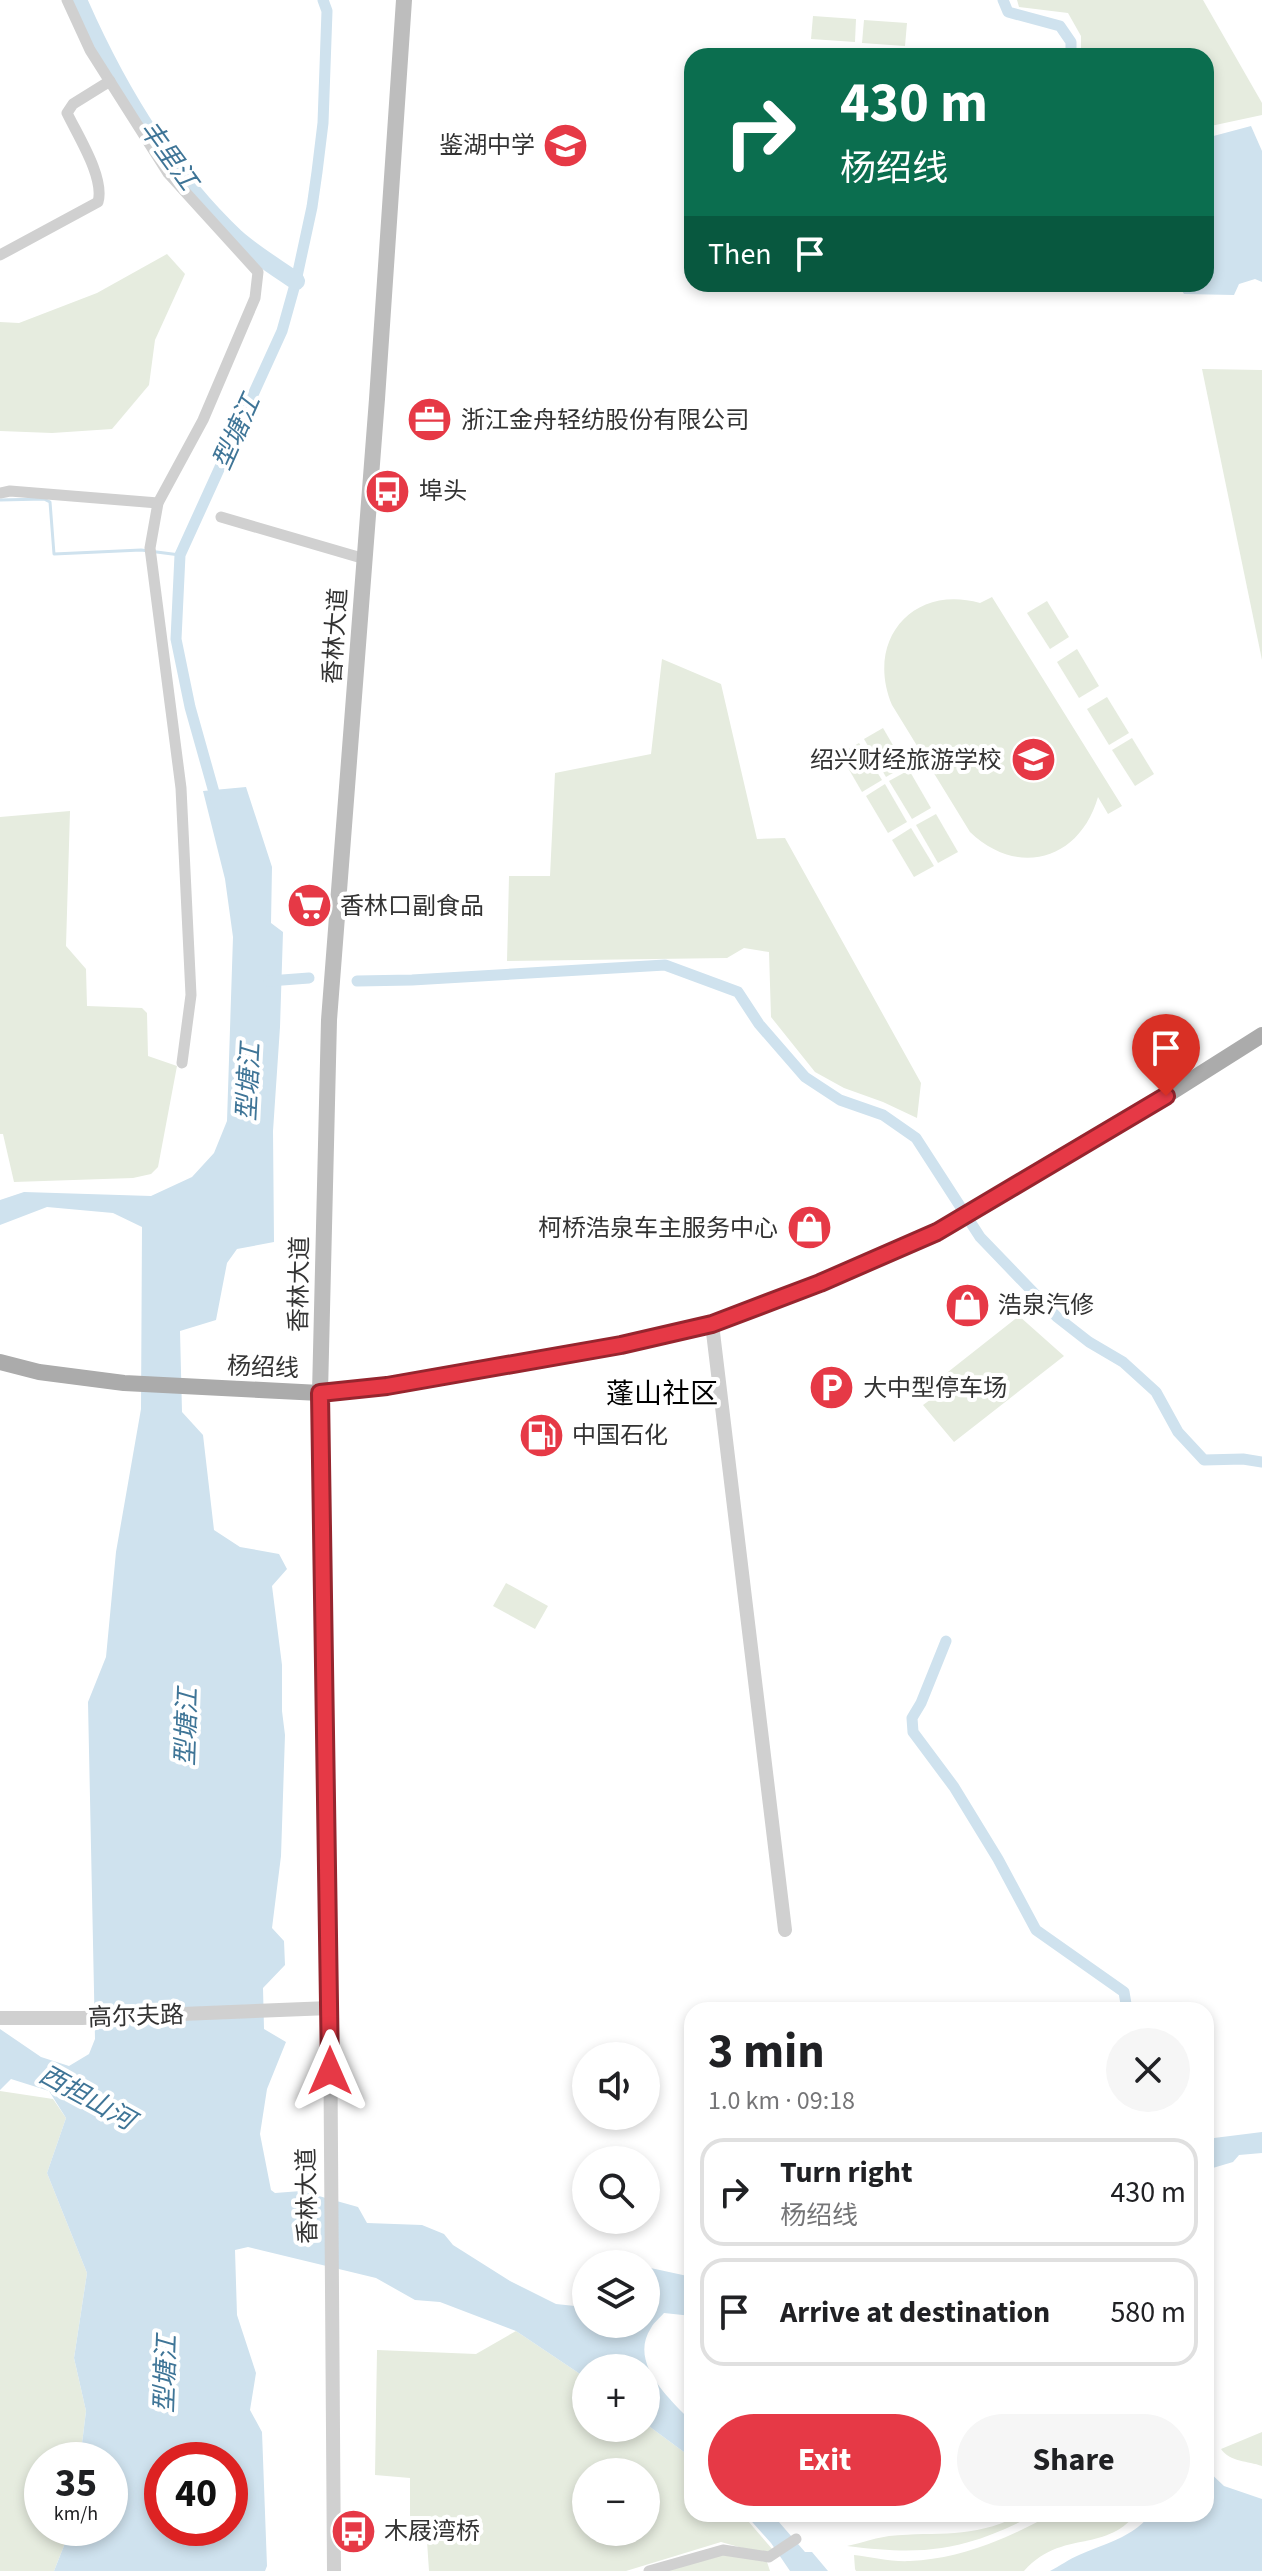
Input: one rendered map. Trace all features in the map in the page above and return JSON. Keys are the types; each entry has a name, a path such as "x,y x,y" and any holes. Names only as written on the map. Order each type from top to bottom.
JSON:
{"main road":[{"name":"香林大道","path":"320,1393 329,1020 404,0"},
{"name":"杨绍线","path":"0,1362 39,1372 124,1383 320,1393 387,1386 621,1345 712,1324 820,1283 937,1232 1118,1126 1262,1035"}],"street":[{"path":"67,0 90,50 168,173 258,272 255,298 203,420 158,503 150,551 181,788 191,995 182,1063"},
{"path":"0,255 98,202 101,191 97,179 67,113 73,104 110,81"},
{"path":"0,493 10,491 158,503"},
{"path":"221,517 365,559"},
{"path":"712,1324 785,1930"},
{"name":"香林大道","path":"320,1393 326,1915 330,2008 334,2571"},
{"name":"高尔夫路","path":"0,2018 82,2018 330,2008"},
{"path":"649,2571 723,2550 769,2557 796,2539"}],"shaded area":[{"path":"1017,0 1203,0 1262,103 1262,115 1214,125 1214,48 1081,48 1081,36 1068,13 1019,7"},
{"path":"813,16 856,19 855,42 811,39"},
{"path":"864,20 907,23 905,46 862,43"},
{"path":"167,254 185,274 155,340 149,385 112,429 52,433 0,431 0,322 19,323 97,293"},
{"path":"1202,369 1262,370 1262,660"},
{"path":"992,597 1122,806 1108,814 1098,797 1077,836 1062,848 1045,855 1027,858 1008,855 970,832 892,705 885,681 885,659 890,640 900,623 915,610 934,602 956,599 980,603"},
{"path":"1047,601 1069,637 1050,649 1027,613"},
{"path":"1077,649 1099,686 1079,698 1057,662"},
{"path":"662,659 721,684 757,839 785,838 921,1083 917,1118 844,1088 815,1072 771,1017 769,952 744,948 727,958 507,961 509,876 550,876 555,773 651,754"},
{"path":"1107,697 1129,733 1109,745 1087,709"},
{"path":"883,728 905,766 886,777 864,739"},
{"path":"1132,738 1154,774 1135,786 1112,750"},
{"path":"859,743 882,780 862,792 840,754"},
{"path":"909,770 931,808 912,819 889,781"},
{"path":"885,784 907,822 888,833 866,796"},
{"path":"70,811 66,946 86,969 87,1006 142,1008 147,1013 148,1056 177,1066 158,1167 151,1174 133,1178 14,1182 3,1134 0,1134 0,817"},
{"path":"936,814 958,852 938,863 916,825"},
{"path":"911,828 934,866 914,877 892,840"},
{"path":"1019,1316 1064,1356 954,1442 923,1405 941,1392 934,1383"},
{"path":"506,1583 548,1606 535,1629 493,1606"},
{"path":"0,2091 53,2099 66,2118 47,2173 87,2273 74,2358 86,2411 82,2442 24,2442 24,2546 64,2546 54,2571 0,2571"},
{"path":"516,2331 572,2369 572,2442 660,2442 660,2434 684,2452 684,2522 749,2522 773,2550 768,2555 721,2542 626,2571 429,2571 427,2541 410,2540 410,2478 375,2475 377,2350 476,2354"},
{"path":"1262,2432 1262,2466 1234,2459 1221,2449"},
{"path":"1004,2522 1019,2522 987,2536 944,2548 900,2550 847,2546 889,2536 956,2533"},
{"path":"1036,2522 1128,2522 1110,2534 1053,2550 1024,2571 855,2569 854,2555 903,2561 929,2559 966,2552"},
{"path":"719,2553 767,2562 770,2571 662,2571"}],"water":[{"path":"1251,126 1262,151 1262,282 1255,279 1239,284 1234,295 1184,294 1214,292 1214,136"},
{"name":"西担山河","path":"246,787 272,867 271,923 283,932 273,1131 274,1242 237,1249 227,1263 216,1320 180,1331 182,1412 203,1435 214,1530 240,1547 279,1554 287,1569 272,1586 282,1665 285,1735 281,1856 272,1928 284,1941 285,1965 263,1988 264,2029 286,2042 267,2089 260,2134 271,2190 275,2193 301,2191 358,2207 367,2223 422,2225 444,2234 453,2245 510,2281 556,2304 572,2306 572,2338 646,2338 645,2354 572,2354 572,2369 516,2331 440,2302 415,2300 376,2278 248,2247 235,2250 237,2315 256,2373 250,2410 262,2432 265,2571 54,2571 64,2546 128,2546 128,2442 82,2442 86,2411 74,2358 87,2273 47,2173 66,2118 49,2091 11,2079 0,2090 0,2029 41,2057 69,2066 89,2054 95,2039 88,1702 106,1657 116,1552 141,1409 142,1227 113,1213 47,1207 0,1225 0,1200 24,1192 151,1196 192,1177 214,1153 227,1121 233,937 225,879 203,791"},
{"path":"1262,2132 1262,2153 1239,2155 1233,2162 1214,2168 1214,2138"},
{"path":"660,2270 684,2275 684,2315 664,2313 660,2317"},
{"path":"660,2387 684,2414 684,2452 660,2434"},
{"path":"1214,2477 1224,2486 1262,2499 1262,2571 1050,2571 1136,2529 1144,2522 1214,2522"},
{"path":"752,2522 779,2522 805,2552 812,2552 828,2571 790,2571"}],"waterway":[{"name":"丰里江","path":"78,0 126,96 188,186 236,238 296,281"},
{"name":"型塘江","path":"217,803 190,707 176,639 180,555 282,331 296,281 312,207 323,123 327,11 323,0"},
{"path":"1003,0 1008,12 1060,26 1071,42 1071,48"},
{"path":"0,500 44,499 50,502 54,554 141,550 180,555"},
{"path":"357,981 665,965 738,992 759,1024 805,1077 840,1100 883,1115 916,1138 980,1237 1057,1317 1089,1342 1123,1362 1156,1392 1178,1432 1204,1460 1262,1462"},
{"path":"269,981 309,978"},
{"path":"946,1641 912,1718 913,1732 954,1787 1036,1930 1124,1992 1126,2002"}],"place":[{"name":"鉴湖中学","path":"566,145"},
{"name":"浙江金舟轻纺股份有限公司","path":"430,420"},
{"name":"埠头","path":"388,491"},
{"name":"绍兴财经旅游学校","path":"1033,760"},
{"name":"香林口副食品","path":"309,906"},
{"name":"柯桥浩泉车主服务中心","path":"809,1228"},
{"name":"浩泉汽修","path":"967,1305"},
{"name":"大中型停车场","path":"832,1388"},
{"name":"中国石化","path":"541,1435"},
{"name":"木屐湾桥","path":"353,2531"}],"district":[{"name":"蓬山社区","path":"662,1393"}],"route":[{"path":"330,2071 320,1393 387,1386 621,1345 712,1324 820,1283 937,1232 1166,1096"}]}
